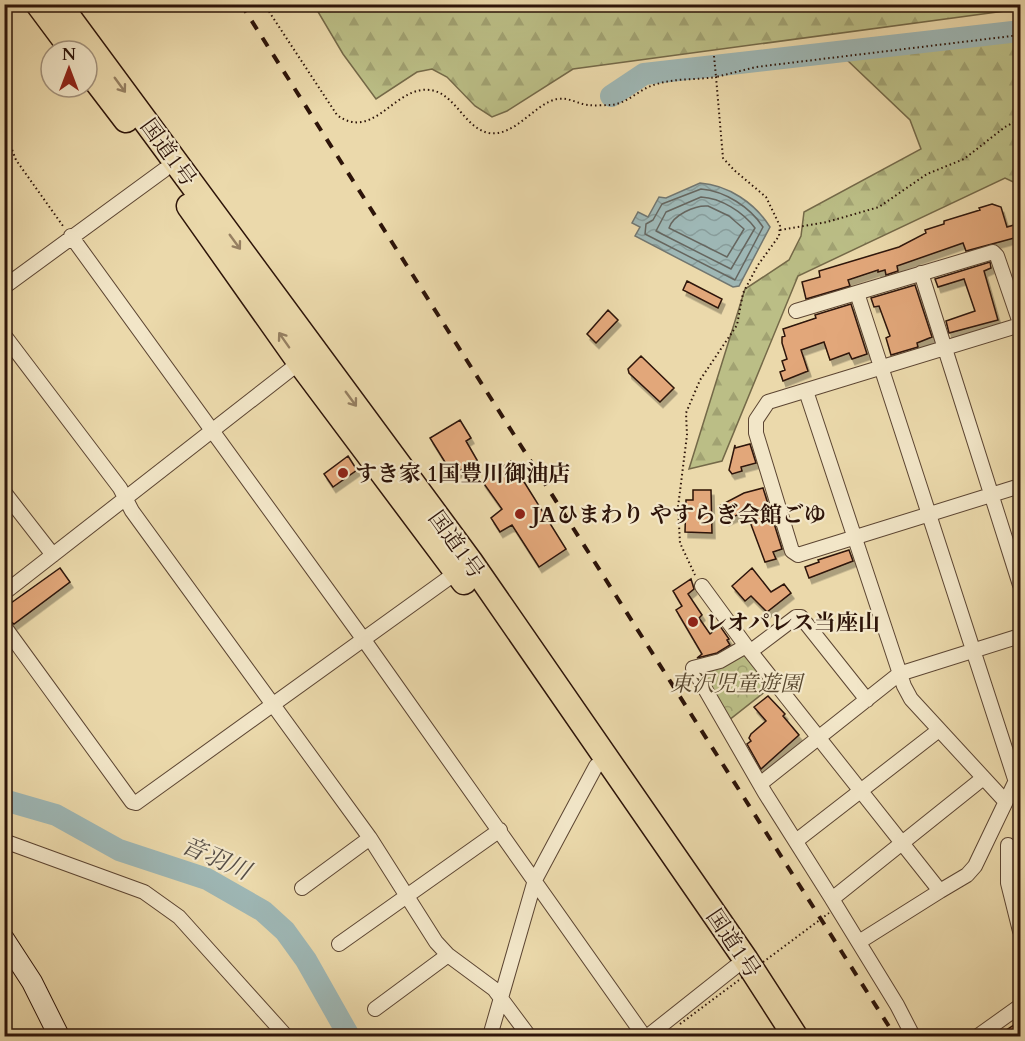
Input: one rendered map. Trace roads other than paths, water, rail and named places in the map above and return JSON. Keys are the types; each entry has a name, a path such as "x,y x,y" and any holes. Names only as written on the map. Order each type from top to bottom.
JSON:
{"highway":[{"path":"38,4 64,39"},
{"name":"国道1号","path":"59,4 457,572 596,766 782,1036"},
{"name":"国道1号","path":"99,85 308,357 470,561 746,960 795,1036"}],"main road":[{"path":"4,939 32,982 59,1036"}],"street":[{"path":"4,287 164,170"},
{"path":"71,236 364,640 646,1036 735,967"},
{"path":"796,311 989,252 995,253 1020,324 768,402 756,420 756,433 792,551 798,555 1020,486"},
{"path":"921,273 1020,585"},
{"path":"857,292 973,651 1018,775 975,866 967,875 859,942"},
{"path":"4,335 370,838 436,942 448,955 494,989 529,1036"},
{"path":"4,593 308,357"},
{"path":"806,391 856,537 899,674 912,699 982,779 1005,801"},
{"path":"4,492 53,555"},
{"path":"4,626 132,802 136,803 457,572"},
{"path":"702,586 748,649 940,891"},
{"path":"867,700 801,617 796,617 748,649 722,660 693,668 796,842 830,906 859,942 913,1036"},
{"path":"760,784 899,674 1020,636"},
{"path":"796,842 939,730"},
{"path":"490,1036 535,880 596,766"},
{"path":"830,906 902,842 982,779"},
{"path":"339,944 500,830"},
{"path":"302,888 370,838"},
{"path":"4,841 144,892 180,917 286,1036"},
{"path":"1008,845 1008,883 1020,931"},
{"path":"375,1009 448,955"},
{"path":"978,1036 1020,1006"}],"water":[{"path":"700,183 721,187 740,197 757,210 770,227 739,286 733,287 635,236 640,227 632,223 638,212 648,217 659,197 666,198"}],"waterway":[{"path":"611,96 644,74 1020,31"},
{"name":"音羽川","path":"4,800 56,815 119,850 207,879 263,911 285,931 306,960 349,1036"}],"railway":[{"path":"241,4 895,1036"}],"place":[{"name":"すき家 1国豊川御油店","path":"343,473"},
{"name":"JAひまわり やすらぎ会館ごゆ","path":"520,514"},
{"name":"レオパレス当座山","path":"693,622"}],"park label":[{"name":"東沢児童遊園","path":"736,683"}]}
